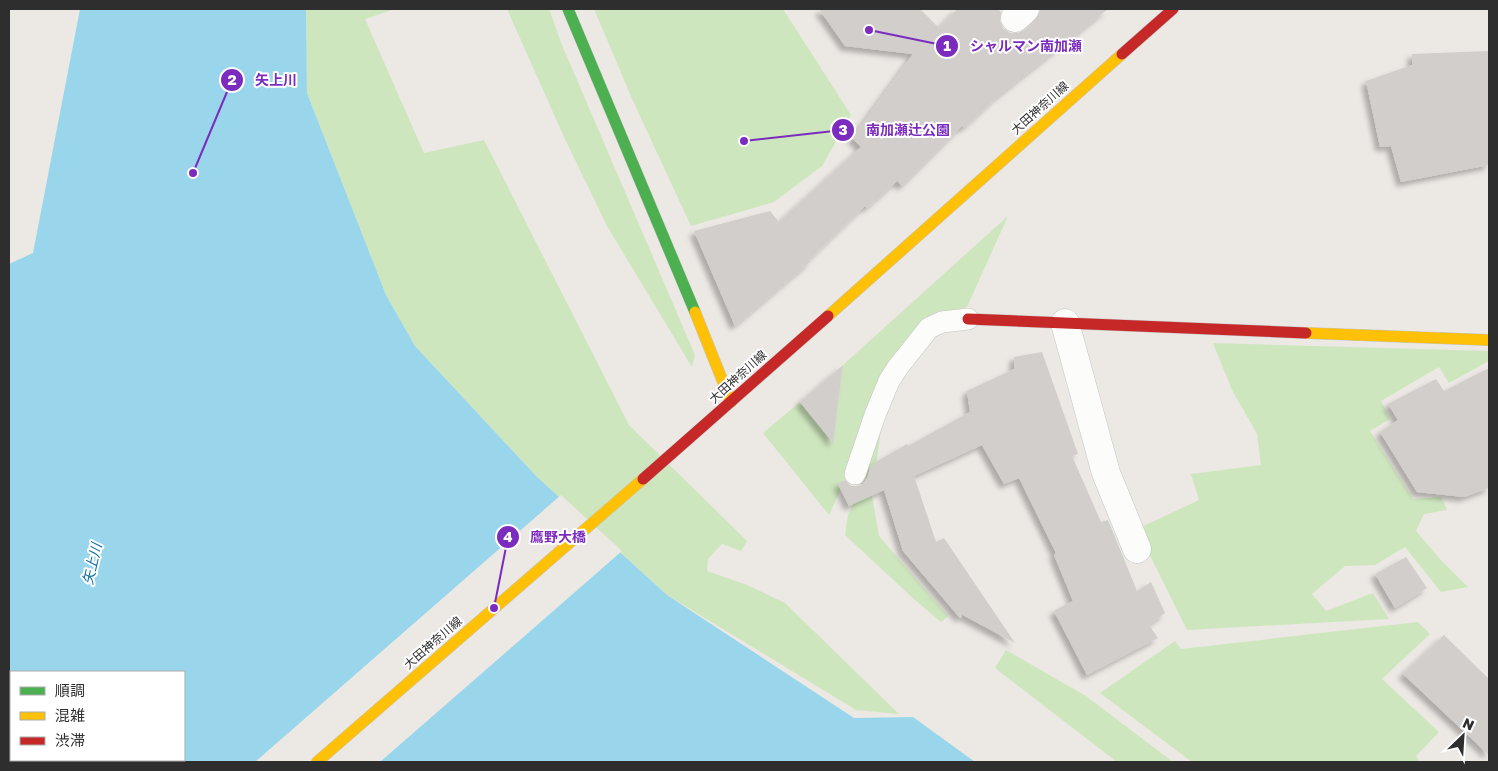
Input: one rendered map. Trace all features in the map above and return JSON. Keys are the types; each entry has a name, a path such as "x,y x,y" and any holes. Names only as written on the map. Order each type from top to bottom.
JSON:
{"main road":[{"path":"568,9 717,364 731,402"},
{"name":"大田神奈川線","path":"317,762 731,402 1174,9"},
{"path":"968,319 1489,340"}],"street":[{"path":"1065,323 1106,473 1137,549"}],"lane":[{"path":"855,474 875,415 889,381 898,366 930,328 942,322 968,319"}],"green space":[{"path":"306,9 395,9 365,19 424,153 484,140 629,425 747,541 741,551 722,544 708,559 707,571 747,585 785,603 899,714 856,710 667,595 537,477 415,346 386,295 307,93"},
{"path":"507,9 549,9 562,45 695,355 692,367 607,226 564,137"},
{"path":"594,9 783,9 851,115 822,166 774,202 691,226 633,101"},
{"path":"1008,216 967,307 926,318 888,362 866,410 850,469 829,515 763,433 800,402 833,442 843,365"},
{"path":"1213,343 1489,351 1489,361 1449,383 1439,367 1381,401 1390,419 1370,431 1413,499 1441,497 1447,510 1424,514 1416,531 1468,587 1441,592 1405,547 1375,565 1345,566 1312,594 1326,611 1373,593 1389,619 1187,630 1137,529 1199,500 1191,474 1261,465 1257,434 1232,390"},
{"path":"878,429 881,430 872,496 879,536 948,616 941,622 845,535 848,515 865,479"},
{"path":"1418,622 1430,634 1382,679 1439,732 1416,756 1420,762 1192,762 1100,693 1175,641 1181,649"},
{"path":"1006,650 1086,696 1173,762 1117,762 995,668"}],"water":[{"path":"80,9 306,9 307,93 386,295 415,346 537,477 667,595 854,718 913,717 975,762 9,762 9,264 33,253"}],"pier":[{"path":"561,495 622,551 380,762 255,762"}],"building":[{"path":"819,9 920,9 939,28 957,9 997,9 1001,12 1000,21 1003,28 1010,33 1018,33 1025,30 1035,21 1040,14 1040,9 1108,9 997,97 964,128 962,126 902,186 897,181 867,208 865,206 809,260 810,262 735,326 694,231 770,211 779,222 861,147 852,138 913,54 845,46"},
{"path":"1489,51 1489,165 1401,182 1391,146 1380,147 1366,81 1412,65 1412,54"},
{"path":"1042,352 1078,454 1072,456 1101,522 1108,520 1137,591 1151,582 1165,613 1149,625 1158,638 1087,675 1054,611 1073,601 1054,555 1056,553 1019,478 1004,484 982,445 914,476 936,542 944,538 1015,643 961,614 962,617 960,618 903,551 884,490 849,506 838,484 845,480 851,486 863,484 871,466 876,462 970,412 967,391 1014,369 1014,357"},
{"path":"843,365 833,443 800,402"},
{"path":"1489,368 1489,488 1464,497 1417,492 1380,432 1398,420 1388,404 1436,379 1444,391"},
{"path":"1406,557 1427,588 1395,608 1375,574"},
{"path":"1444,635 1489,679 1489,755 1403,674"}],"traffic: fast":[{"path":"568,9 695,312"}],"traffic: slow":[{"path":"828,316 1122,54"},
{"path":"695,312 731,402"},
{"path":"1306,333 1489,340"},
{"path":"317,762 643,479"}],"traffic: jam":[{"path":"1122,54 1173,9"},
{"path":"643,479 828,316"},
{"path":"968,319 1306,333"}],"place":[{"name":"シャルマン南加瀬","path":"869,30"},
{"name":"南加瀬辻公園","path":"744,141"},
{"name":"矢上川","path":"193,173"},
{"name":"鷹野大橋","path":"494,608"}]}
